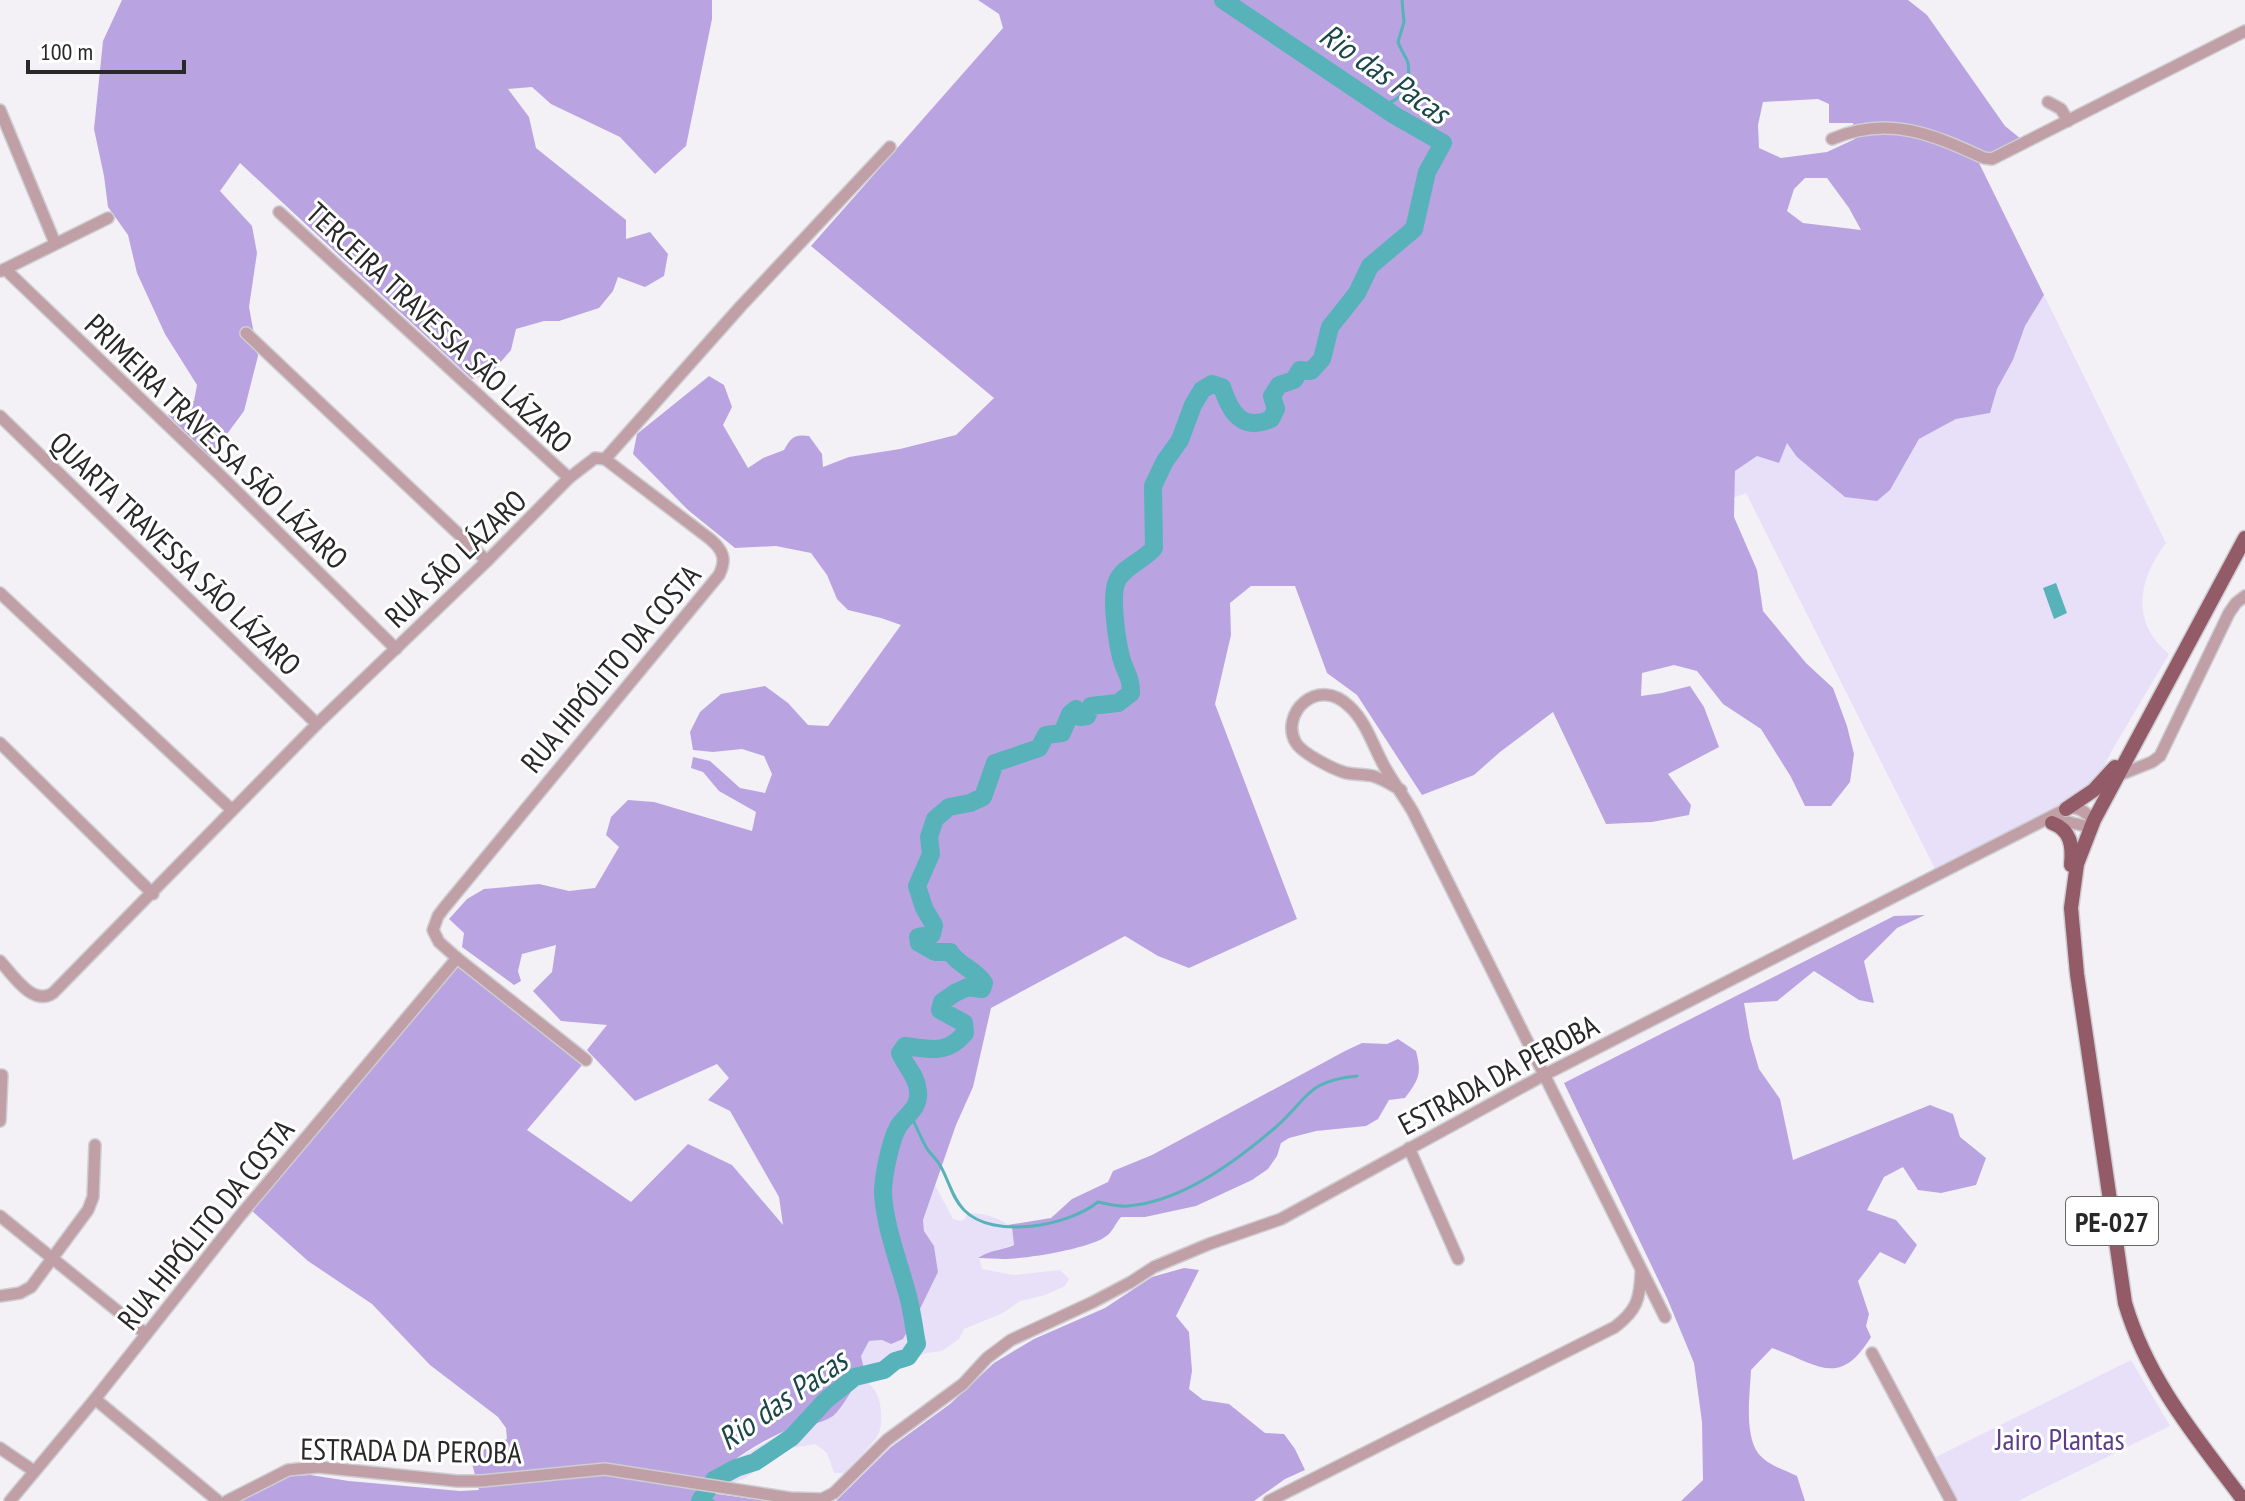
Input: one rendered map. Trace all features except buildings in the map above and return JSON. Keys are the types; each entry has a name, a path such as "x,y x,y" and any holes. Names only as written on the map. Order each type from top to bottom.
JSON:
{"main road":[{"name":"PE-027","path":"2244,1501 2179,1414 2152,1370 2135,1336 2125,1303 2077,974 2071,908 2077,864 2092,824 2245,538"},
{"path":"2066,809 2104,781 2144,723"},
{"path":"2052,823 2066,832 2072,844 2071,908"}],"street":[{"path":"1832,139 1853,130 1877,127 1908,130 1930,135 1984,158 1998,157 2245,31"},
{"path":"2048,102 2061,109 2068,121"},
{"path":"0,110 55,243"},
{"name":"RUA SÃO LÁZARO","path":"0,961 32,994 43,998 53,993 317,724 569,478 595,458 605,459 741,306 888,150"},
{"name":"TERCEIRA TRAVESSA SÃO LÁZARO","path":"279,212 569,478"},
{"path":"2,271 108,218"},
{"name":"PRIMEIRA TRAVESSA SÃO LÁZARO","path":"2,271 221,476 396,649"},
{"path":"246,333 487,561"},
{"name":"QUARTA TRAVESSA SÃO LÁZARO","path":"0,416 317,724"},
{"name":"RUA HIPÓLITO DA COSTA","path":"10,1501 239,1217 457,958 439,942 433,930 444,908 719,575 724,566 724,556 719,547 605,459"},
{"path":"0,593 232,810"},
{"path":"2117,776 2160,756 2229,613 2245,596"},
{"path":"1401,790 1376,777 1343,772 1314,758 1296,744 1291,726 1300,705 1319,693 1333,694 1350,706 1363,723 1386,770 1401,790 1665,1317"},
{"path":"0,743 153,894"},
{"path":"2066,809 2081,809 2092,824"},
{"name":"ESTRADA DA PEROBA","path":"227,1501 279,1474 318,1467 457,1481 605,1469 790,1498 822,1499 834,1493 887,1440 935,1407 1011,1340 1093,1302 1154,1267 1281,1219 1544,1075 2066,809"},
{"path":"2030,827 2068,822 2092,824"},
{"path":"457,958 586,1060"},
{"path":"0,1121 2,1075"},
{"path":"0,1296 20,1293 31,1287 91,1205 95,1145"},
{"path":"1409,1148 1458,1259"},
{"path":"0,1216 146,1334"},
{"path":"1269,1501 1615,1327 1630,1316 1637,1304 1641,1272"},
{"path":"1872,1353 1951,1501"},
{"path":"95,1399 218,1501"},
{"path":"0,1448 34,1471"}],"green space":[{"path":"2044,295 2166,543 2149,571 2142,600 2148,628 2169,654 2100,775 2093,782 2074,797 1936,871 1746,493 1733,498 1735,471 1787,442 1877,501 1890,490 1919,439 1956,419 1990,413 1997,389 2013,360 2025,326"},
{"path":"935,1185 953,1219 961,1221 967,1213 979,1214 996,1218 1012,1227 1014,1244 979,1257 982,1269 1013,1275 1060,1270 1069,1279 1065,1286 1020,1301 1003,1313 964,1329 959,1339 942,1351 926,1353 872,1379 869,1384 880,1406 879,1433 845,1473 834,1473 827,1453 815,1444 783,1451 742,1480 722,1482 710,1478 787,1430 809,1426 846,1396 857,1384 861,1356 869,1341 903,1339 938,1272 934,1246 924,1231 923,1220"},
{"name":"Jairo Plantas","path":"2131,1360 2170,1426 2018,1501 1958,1501 1936,1457"}],"shaded area":[{"path":"122,0 712,0 712,19 686,146 655,174 620,137 551,104 532,87 508,89 529,117 536,148 626,220 626,239 650,232 668,254 664,276 645,287 618,277 613,291 599,308 559,321 544,321 516,329 511,350 492,372 472,379 240,163 220,191 252,226 257,253 249,307 258,356 244,411 210,457 168,415 194,401 197,385 165,334 137,273 128,235 108,207 94,129 103,41"},
{"path":"978,0 1908,0 1927,15 2005,126 2028,148 1993,165 1979,163 2044,295 2025,326 2013,360 1997,389 1990,413 1956,419 1919,439 1890,490 1877,501 1845,497 1797,457 1787,443 1779,463 1757,456 1735,471 1734,517 1757,570 1763,611 1806,663 1833,688 1854,754 1850,782 1831,806 1805,806 1761,729 1723,704 1697,671 1674,665 1642,673 1641,696 1690,686 1704,707 1719,747 1668,774 1691,805 1689,815 1652,822 1606,824 1553,712 1474,775 1422,795 1357,695 1327,673 1295,586 1251,586 1230,603 1231,635 1215,704 1297,919 1189,968 1158,956 1125,936 991,1008 973,1087 956,1125 923,1220 924,1231 934,1246 938,1272 903,1339 891,1344 882,1340 869,1341 861,1356 864,1369 833,1416 785,1431 761,1443 727,1465 696,1491 767,1501 239,1501 291,1476 310,1475 460,1491 479,1490 470,1456 507,1439 506,1428 498,1417 430,1365 372,1304 308,1261 251,1210 459,964 583,1064 527,1130 631,1202 688,1144 732,1165 783,1225 779,1197 730,1111 708,1100 729,1078 717,1064 635,1101 587,1050 607,1025 561,1021 533,991 552,972 556,945 522,954 518,971 521,981 514,985 462,947 464,933 449,919 467,899 484,889 539,884 569,891 595,888 619,847 606,835 611,817 628,800 654,802 752,831 756,812 719,791 703,772 691,768 693,757 710,761 740,788 765,793 772,774 764,756 742,749 713,752 693,750 690,732 700,712 721,694 765,686 788,703 808,725 828,726 901,625 848,610 837,599 827,575 811,553 776,546 735,548 688,510 633,454 637,434 709,376 724,385 732,407 723,425 748,468 784,450 797,436 809,436 822,454 823,467 849,457 900,449 956,435 994,398 811,246 1003,28 999,14","holes":["1818,99 1829,104 1829,123 1853,123 1855,139 1827,152 1781,158 1759,148 1758,125 1763,102","1805,178 1827,178 1861,230 1803,223 1787,211 1794,189"]},
{"path":"1925,915 1897,928 1864,961 1874,1003 1859,1000 1814,971 1777,1001 1744,1003 1750,1038 1759,1069 1780,1099 1793,1160 1930,1105 1953,1114 1960,1137 1986,1158 1976,1185 1941,1193 1918,1190 1903,1167 1884,1177 1867,1210 1896,1220 1917,1245 1905,1264 1880,1252 1858,1281 1869,1314 1866,1326 1871,1337 1859,1353 1838,1368 1815,1365 1772,1348 1751,1370 1749,1413 1754,1445 1766,1461 1797,1476 1805,1501 1681,1501 1703,1480 1702,1422 1694,1363 1667,1298 1564,1083 1894,916"},
{"path":"1398,1039 1416,1051 1418,1076 1405,1098 1389,1100 1378,1119 1366,1126 1316,1131 1289,1138 1281,1143 1268,1169 1252,1180 1196,1206 1145,1217 1121,1217 1112,1231 1085,1246 1026,1257 978,1258 1014,1245 1012,1227 1008,1225 1051,1218 1072,1199 1108,1182 1113,1171 1152,1155 1345,1051 1362,1043 1387,1044"},
{"path":"1184,1268 1199,1270 1176,1316 1189,1332 1192,1371 1189,1389 1203,1400 1229,1404 1265,1433 1284,1434 1305,1470 1285,1479 1254,1501 836,1501 891,1447 950,1404 994,1363 1034,1339 1105,1308 1152,1277"}],"water":[{"path":"2056,583 2067,613 2054,619 2043,588"}],"waterway":[{"name":"Rio das Pacas","path":"700,1501 714,1480 755,1462 792,1437 826,1400 855,1377 884,1370 895,1361 908,1357 917,1344 886,1219 883,1193 895,1133 915,1107 918,1097 916,1081 900,1053 905,1046 938,1049 952,1045 965,1033 964,1023 940,1010 942,1002 968,987 982,989 984,983 950,952 935,952 919,943 918,937 932,934 934,925 917,886 931,854 929,837 935,819 949,807 983,797 995,763 1039,748 1046,735 1062,733 1070,714 1076,709 1080,717 1087,716 1091,706 1118,703 1131,693 1118,640 1115,588 1124,571 1154,548 1153,486 1180,440 1202,390 1212,384 1222,387 1233,412 1245,421 1252,423 1271,419 1276,409 1272,396 1279,385 1294,380 1300,370 1311,371 1322,359 1330,327 1357,293 1370,266 1414,229 1427,172 1443,143 1394,115 1223,0"},
{"path":"1381,106 1399,97 1408,80 1407,60 1398,42 1404,22 1402,0"},
{"path":"910,1113 926,1147 964,1210 993,1225 1031,1226 1068,1218 1098,1202 1116,1206 1148,1203 1188,1188 1244,1153 1318,1086 1357,1076"},
{"path":"702,1497 713,1501"}]}
